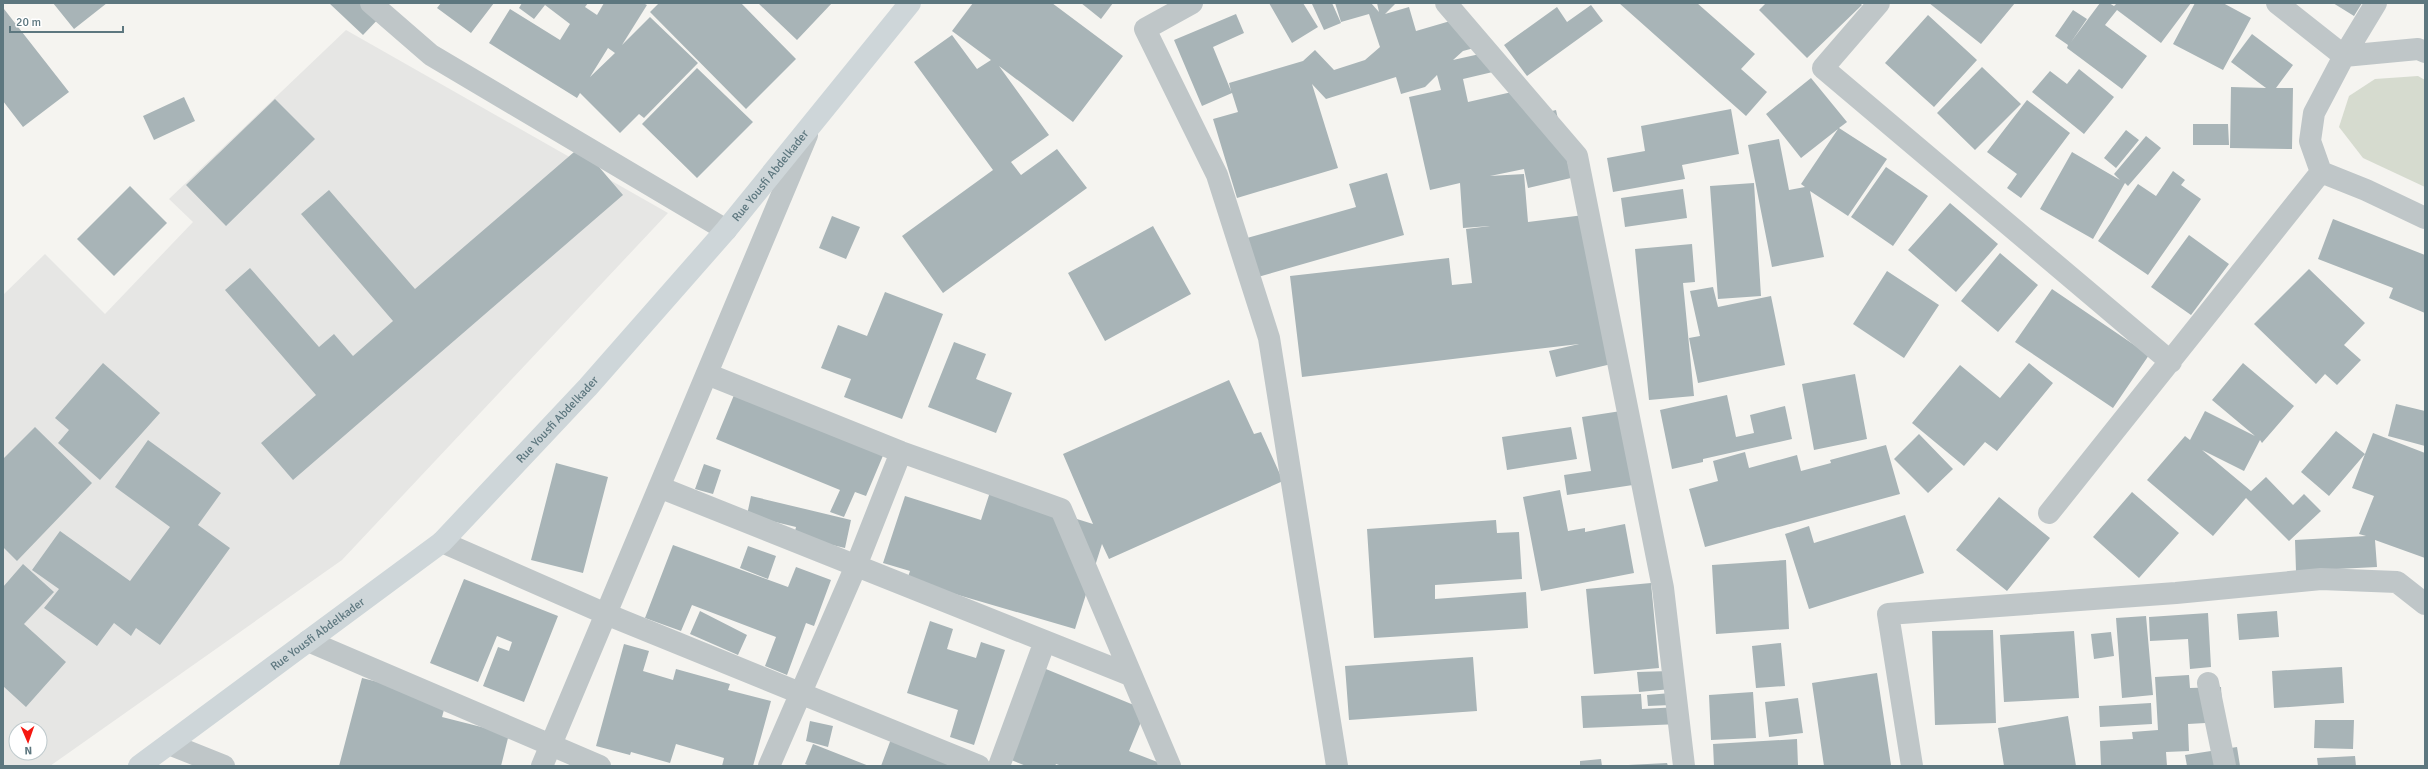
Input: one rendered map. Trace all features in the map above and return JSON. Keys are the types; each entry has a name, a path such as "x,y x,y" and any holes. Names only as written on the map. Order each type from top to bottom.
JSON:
{"main road":[{"name":"Rue Yousfi Abdelkader","path":"139,766 442,542 588,387 726,230 910,3"}],"street":[{"path":"371,3 431,54 726,230"},
{"path":"1192,3 1144,29 1217,175 1269,338 1337,766"},
{"path":"1446,3 1577,156 1663,588 1684,766"},
{"path":"1879,3 1823,68 2171,362"},
{"path":"2277,3 2344,56 2418,49 2425,52"},
{"path":"2376,3 2344,56 2314,113 2310,141 2321,172 2366,190 2425,218"},
{"path":"542,766 811,125"},
{"path":"2049,513 2171,362 2321,172"},
{"path":"706,374 902,452 1061,509 1130,675 1170,766"},
{"path":"769,766 856,566 902,452"},
{"path":"659,487 1130,675"},
{"path":"442,542 606,614 980,766"},
{"path":"1912,766 1888,614 2176,593 2321,579 2397,582 2425,604"},
{"path":"308,641 600,766"},
{"path":"999,766 1045,641"},
{"path":"2208,683 2225,766"},
{"path":"169,744 224,766"}],"shaded area":[{"path":"346,30 668,213 342,560 50,766 3,766 3,295 45,254 105,314 193,222 169,199"},
{"path":"2418,76 2425,80 2425,187 2363,158 2339,127 2349,96 2375,79"}],"building":[{"path":"53,3 107,3 74,29"},
{"path":"329,3 371,3 383,14 363,35"},
{"path":"441,3 494,3 471,33 437,8"},
{"path":"522,3 588,3 585,7 597,15 604,3 643,3 647,5 622,45 650,17 698,63 644,118 639,114 620,133 580,93 577,98 489,43 510,9 560,40 570,24 545,5 534,19 519,8","holes":["608,48 615,53 590,77"]},
{"path":"659,3 741,3 796,59 746,109 650,12"},
{"path":"758,3 832,3 797,40"},
{"path":"973,3 1052,3 1123,56 1073,122 999,66 1049,135 1011,162 1021,175 1057,149 1087,188 943,293 902,236 993,170 914,62 952,35 977,69 991,60 952,31"},
{"path":"1081,3 1113,3 1101,19"},
{"path":"1269,3 1303,3 1318,27 1292,43"},
{"path":"1332,3 1341,23 1324,30 1312,4"},
{"path":"1335,3 1371,3 1379,12 1377,3 1396,3 1385,14 1409,7 1416,31 1464,17 1474,48 1463,51 1453,60 1493,51 1497,71 1463,79 1468,102 1525,89 1532,116 1556,110 1571,178 1528,188 1524,169 1490,176 1524,174 1528,222 1592,214 1620,362 1556,377 1549,351 1579,344 1302,377 1290,276 1449,258 1452,285 1472,283 1466,229 1490,226 1463,228 1460,183 1430,190 1409,97 1441,90 1437,75 1425,87 1401,94 1396,77 1326,99 1312,84 1338,168 1237,198 1213,119 1238,112 1232,93 1202,106 1174,40 1236,14 1244,33 1213,47 1231,91 1229,83 1303,61 1315,50 1334,70 1365,60 1380,47 1369,14 1341,22"},
{"path":"1619,3 1697,3 1755,54 1741,69 1767,92 1746,116"},
{"path":"1766,3 1860,3 1862,5 1807,58 1759,10"},
{"path":"1929,3 2015,3 1981,44"},
{"path":"2100,3 2109,3 2114,6 2117,3 2191,3 2161,43 2117,10 2105,25 2147,56 2122,89 2067,48 2068,45 2055,36 2073,10 2087,19 2071,42"},
{"path":"2195,3 2223,3 2251,18 2223,70 2173,44"},
{"path":"2333,3 2362,3 2354,16"},
{"path":"1591,5 1603,21 1527,76 1504,45 1557,7 1567,22"},
{"path":"4,9 69,92 23,127 3,101"},
{"path":"1928,15 1977,60 1934,107 1885,63"},
{"path":"2252,34 2293,65 2276,88 2293,88 2292,149 2230,148 2231,87 2266,88 2231,62"},
{"path":"1982,67 2021,104 1975,150 1937,113"},
{"path":"697,68 753,122 697,178 642,124"},
{"path":"2079,69 2114,97 2084,134 2032,92 2050,71 2067,84"},
{"path":"1811,78 1847,122 1839,128 1887,159 1848,216 1810,191 1824,257 1772,267 1748,145 1779,139 1789,190 1805,187 1801,184 1838,129 1801,158 1766,114"},
{"path":"184,97 195,121 154,140 143,116"},
{"path":"275,99 315,139 226,226 186,185"},
{"path":"2027,100 2070,133 2021,198 2007,188 2017,174 1987,152"},
{"path":"1731,109 1739,154 1682,165 1685,179 1613,192 1607,158 1645,151 1641,126"},
{"path":"2193,124 2228,124 2229,145 2193,145"},
{"path":"2126,130 2139,140 2116,168 2104,158"},
{"path":"2146,136 2161,148 2128,186 2125,183 2093,239 2040,209 2072,152 2120,180 2114,174"},
{"path":"581,146 623,195 293,480 261,443 316,395 225,290 250,268 319,347 334,334 353,356 393,321 301,214 329,190 415,289"},
{"path":"1886,167 1928,196 1893,246 1851,217"},
{"path":"2173,171 2185,180 2181,185 2201,199 2148,275 2098,241 2138,184 2156,196"},
{"path":"1387,173 1404,235 1258,277 1247,238 1356,207 1349,184"},
{"path":"1754,183 1761,296 1718,299 1710,186"},
{"path":"130,186 167,223 114,276 77,239"},
{"path":"1683,189 1687,218 1625,227 1621,198"},
{"path":"1950,203 1998,244 1956,292 1908,250"},
{"path":"832,216 860,227 846,259 819,248"},
{"path":"2333,219 2425,255 2425,313 2389,298 2393,288 2318,259"},
{"path":"1153,226 1191,294 1105,341 1068,273"},
{"path":"2189,235 2229,264 2191,315 2151,287"},
{"path":"1692,244 1695,282 1683,283 1694,396 1649,400 1635,249"},
{"path":"2000,253 2038,285 1998,332 1961,301"},
{"path":"2309,269 2365,323 2344,345 2361,360 2337,385 2325,374 2316,384 2254,324"},
{"path":"1887,271 1939,305 1904,358 1853,324"},
{"path":"1713,287 1718,307 1771,296 1785,365 1698,383 1689,338 1700,336 1690,291"},
{"path":"2052,289 2149,355 2113,408 2015,342"},
{"path":"885,292 943,314 902,419 844,397 851,379 821,368 838,325 867,336"},
{"path":"954,342 986,354 976,379 1012,393 996,433 928,407"},
{"path":"103,363 160,413 100,480 58,443 69,430 55,418"},
{"path":"2029,363 2053,383 1997,451 1985,442 1964,466 1912,423 1960,365 2000,398"},
{"path":"2243,363 2294,406 2262,443 2260,440 2244,471 2202,450 2251,491 2266,477 2293,505 2304,494 2321,511 2289,541 2246,498 2213,536 2147,480 2185,436 2190,440 2205,411 2255,436 2212,400"},
{"path":"1855,374 1867,439 1814,450 1802,384"},
{"path":"741,378 890,439 866,496 855,492 844,517 830,512 840,490 716,439"},
{"path":"1229,380 1254,434 1261,432 1283,481 1109,559 1102,544 1075,629 907,580 910,571 883,563 905,496 981,520 990,492 1093,524 1063,454"},
{"path":"1727,395 1736,437 1754,433 1750,415 1785,406 1792,439 1703,459 1703,462 1672,469 1660,410"},
{"path":"2396,404 2425,411 2425,446 2388,436"},
{"path":"1634,409 1646,483 1567,495 1564,475 1591,471 1582,417"},
{"path":"35,427 92,483 17,561 3,547 3,459"},
{"path":"1571,427 1577,459 1507,470 1502,437"},
{"path":"2336,431 2365,454 2329,496 2301,472"},
{"path":"2373,433 2425,453 2425,558 2375,540 2377,567 2296,571 2295,540 2366,536 2359,534 2374,496 2352,488"},
{"path":"1919,434 1953,469 1928,493 1894,459"},
{"path":"148,440 221,493 198,525 230,548 160,645 136,628 131,636 114,623 97,646 44,608 59,589 32,570 60,531 130,581 170,527 115,487"},
{"path":"1886,445 1900,494 1705,547 1689,489 1718,481 1713,461 1745,452 1749,468 1797,455 1801,471 1831,463 1830,460"},
{"path":"556,463 608,477 583,573 531,560"},
{"path":"704,464 721,470 713,494 695,489"},
{"path":"1560,490 1568,531 1585,528 1585,532 1625,524 1634,573 1541,591 1523,497"},
{"path":"2132,492 2179,533 2139,578 2093,537"},
{"path":"751,496 851,520 845,548 794,536 796,527 747,515"},
{"path":"1999,497 2050,538 2007,591 1956,550"},
{"path":"1905,515 1924,573 1809,609 1785,534 1809,526 1814,543"},
{"path":"1496,520 1497,533 1519,532 1522,579 1435,585 1435,599 1526,592 1528,628 1374,638 1367,529"},
{"path":"673,545 788,587 796,567 831,580 814,626 806,623 787,675 765,666 776,637 692,605 681,631 645,618"},
{"path":"748,546 776,556 768,579 740,568"},
{"path":"1786,560 1789,629 1716,634 1712,565"},
{"path":"23,564 54,592 24,624 66,662 26,707 3,686 3,587"},
{"path":"464,579 558,616 524,702 483,686 498,647 509,651 512,642 497,636 478,682 430,663"},
{"path":"1651,583 1659,668 1594,674 1586,589"},
{"path":"700,611 747,635 738,655 690,634"},
{"path":"2277,611 2279,637 2239,640 2237,614"},
{"path":"2208,613 2211,667 2190,669 2188,639 2150,641 2149,617"},
{"path":"2146,616 2153,695 2122,698 2116,618"},
{"path":"930,621 953,629 947,649 976,658 981,642 1005,650 974,745 950,737 958,710 907,693"},
{"path":"1993,630 1996,723 1935,725 1932,631"},
{"path":"2074,631 2079,698 2004,702 2000,635"},
{"path":"2111,632 2114,656 2094,659 2091,634"},
{"path":"1781,643 1785,686 1756,688 1752,646"},
{"path":"624,644 649,651 643,671 673,680 676,669 730,684 728,690 771,701 753,766 722,766 724,758 676,744 670,763 631,752 630,755 596,746"},
{"path":"1473,657 1477,711 1349,720 1345,666"},
{"path":"1041,667 1146,710 1129,751 1160,763 1159,766 1062,766 1056,764 1055,766 1026,766 1004,757"},
{"path":"2342,667 2344,703 2274,708 2272,671"},
{"path":"1670,671 1671,689 1639,692 1637,672"},
{"path":"1877,673 1891,765 1824,766 1812,683"},
{"path":"2189,675 2190,688 2221,687 2223,722 2188,724 2189,751 2166,752 2167,766 2101,766 2100,741 2133,739 2132,732 2158,730 2155,677"},
{"path":"362,678 447,699 442,717 509,734 501,766 339,766"},
{"path":"1753,692 1756,738 1711,740 1709,695"},
{"path":"1671,693 1671,705 1648,706 1647,695"},
{"path":"1641,694 1642,709 1679,707 1680,724 1583,728 1581,696"},
{"path":"1798,698 1803,733 1769,737 1765,702"},
{"path":"2151,703 2152,724 2100,727 2099,706"},
{"path":"2068,716 2076,766 2004,766 1998,728"},
{"path":"2315,720 2354,720 2353,749 2314,748"},
{"path":"810,721 833,726 828,747 806,741"},
{"path":"891,739 962,766 881,766"},
{"path":"1797,739 1798,766 1714,766 1713,744"},
{"path":"813,744 869,766 810,766 805,764"},
{"path":"2237,747 2240,766 2187,766 2185,755"},
{"path":"2355,756 2356,766 2318,766 2317,758"},
{"path":"1601,759 1602,766 1580,766 1580,761"},
{"path":"1667,763 1668,766 1628,766 1628,765"}]}
